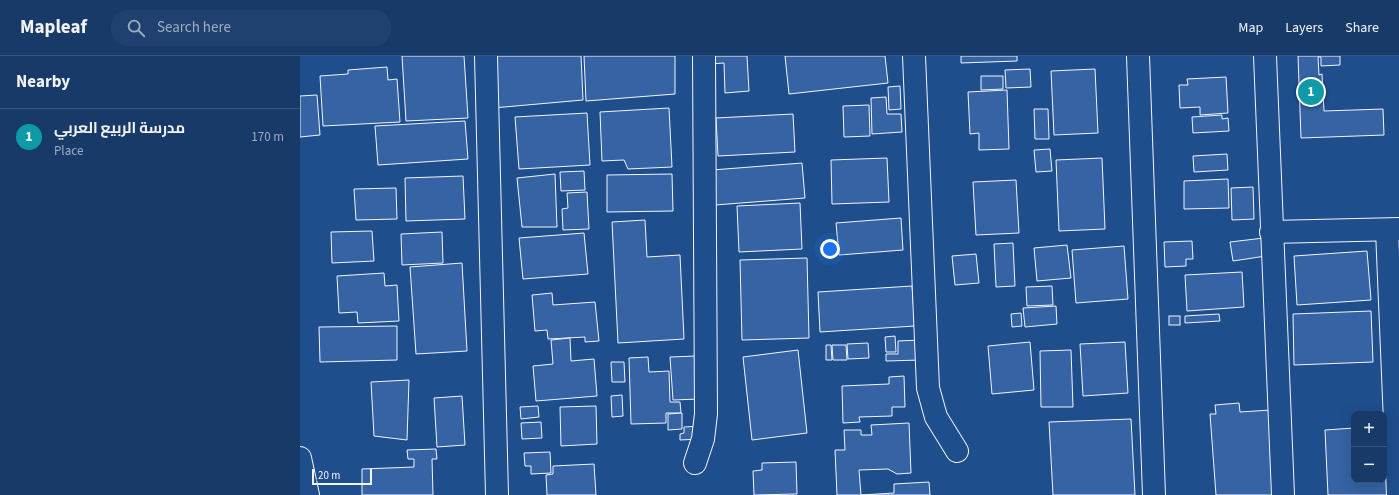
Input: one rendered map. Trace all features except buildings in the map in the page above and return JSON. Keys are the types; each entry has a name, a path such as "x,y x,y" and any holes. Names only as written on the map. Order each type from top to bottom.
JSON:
{"street":[{"path":"486,56 497,495"},
{"path":"695,463 703,440 706,414 704,56"},
{"path":"914,56 928,388 936,417 957,451"},
{"path":"1138,56 1154,495"},
{"path":"1265,56 1271,232 1283,495"},
{"path":"1271,232 1393,229 1398,495"},
{"path":"300,458 308,495"}],"place":[{"name":"مدرسة الربيع العربي","path":"1311,92"}]}
